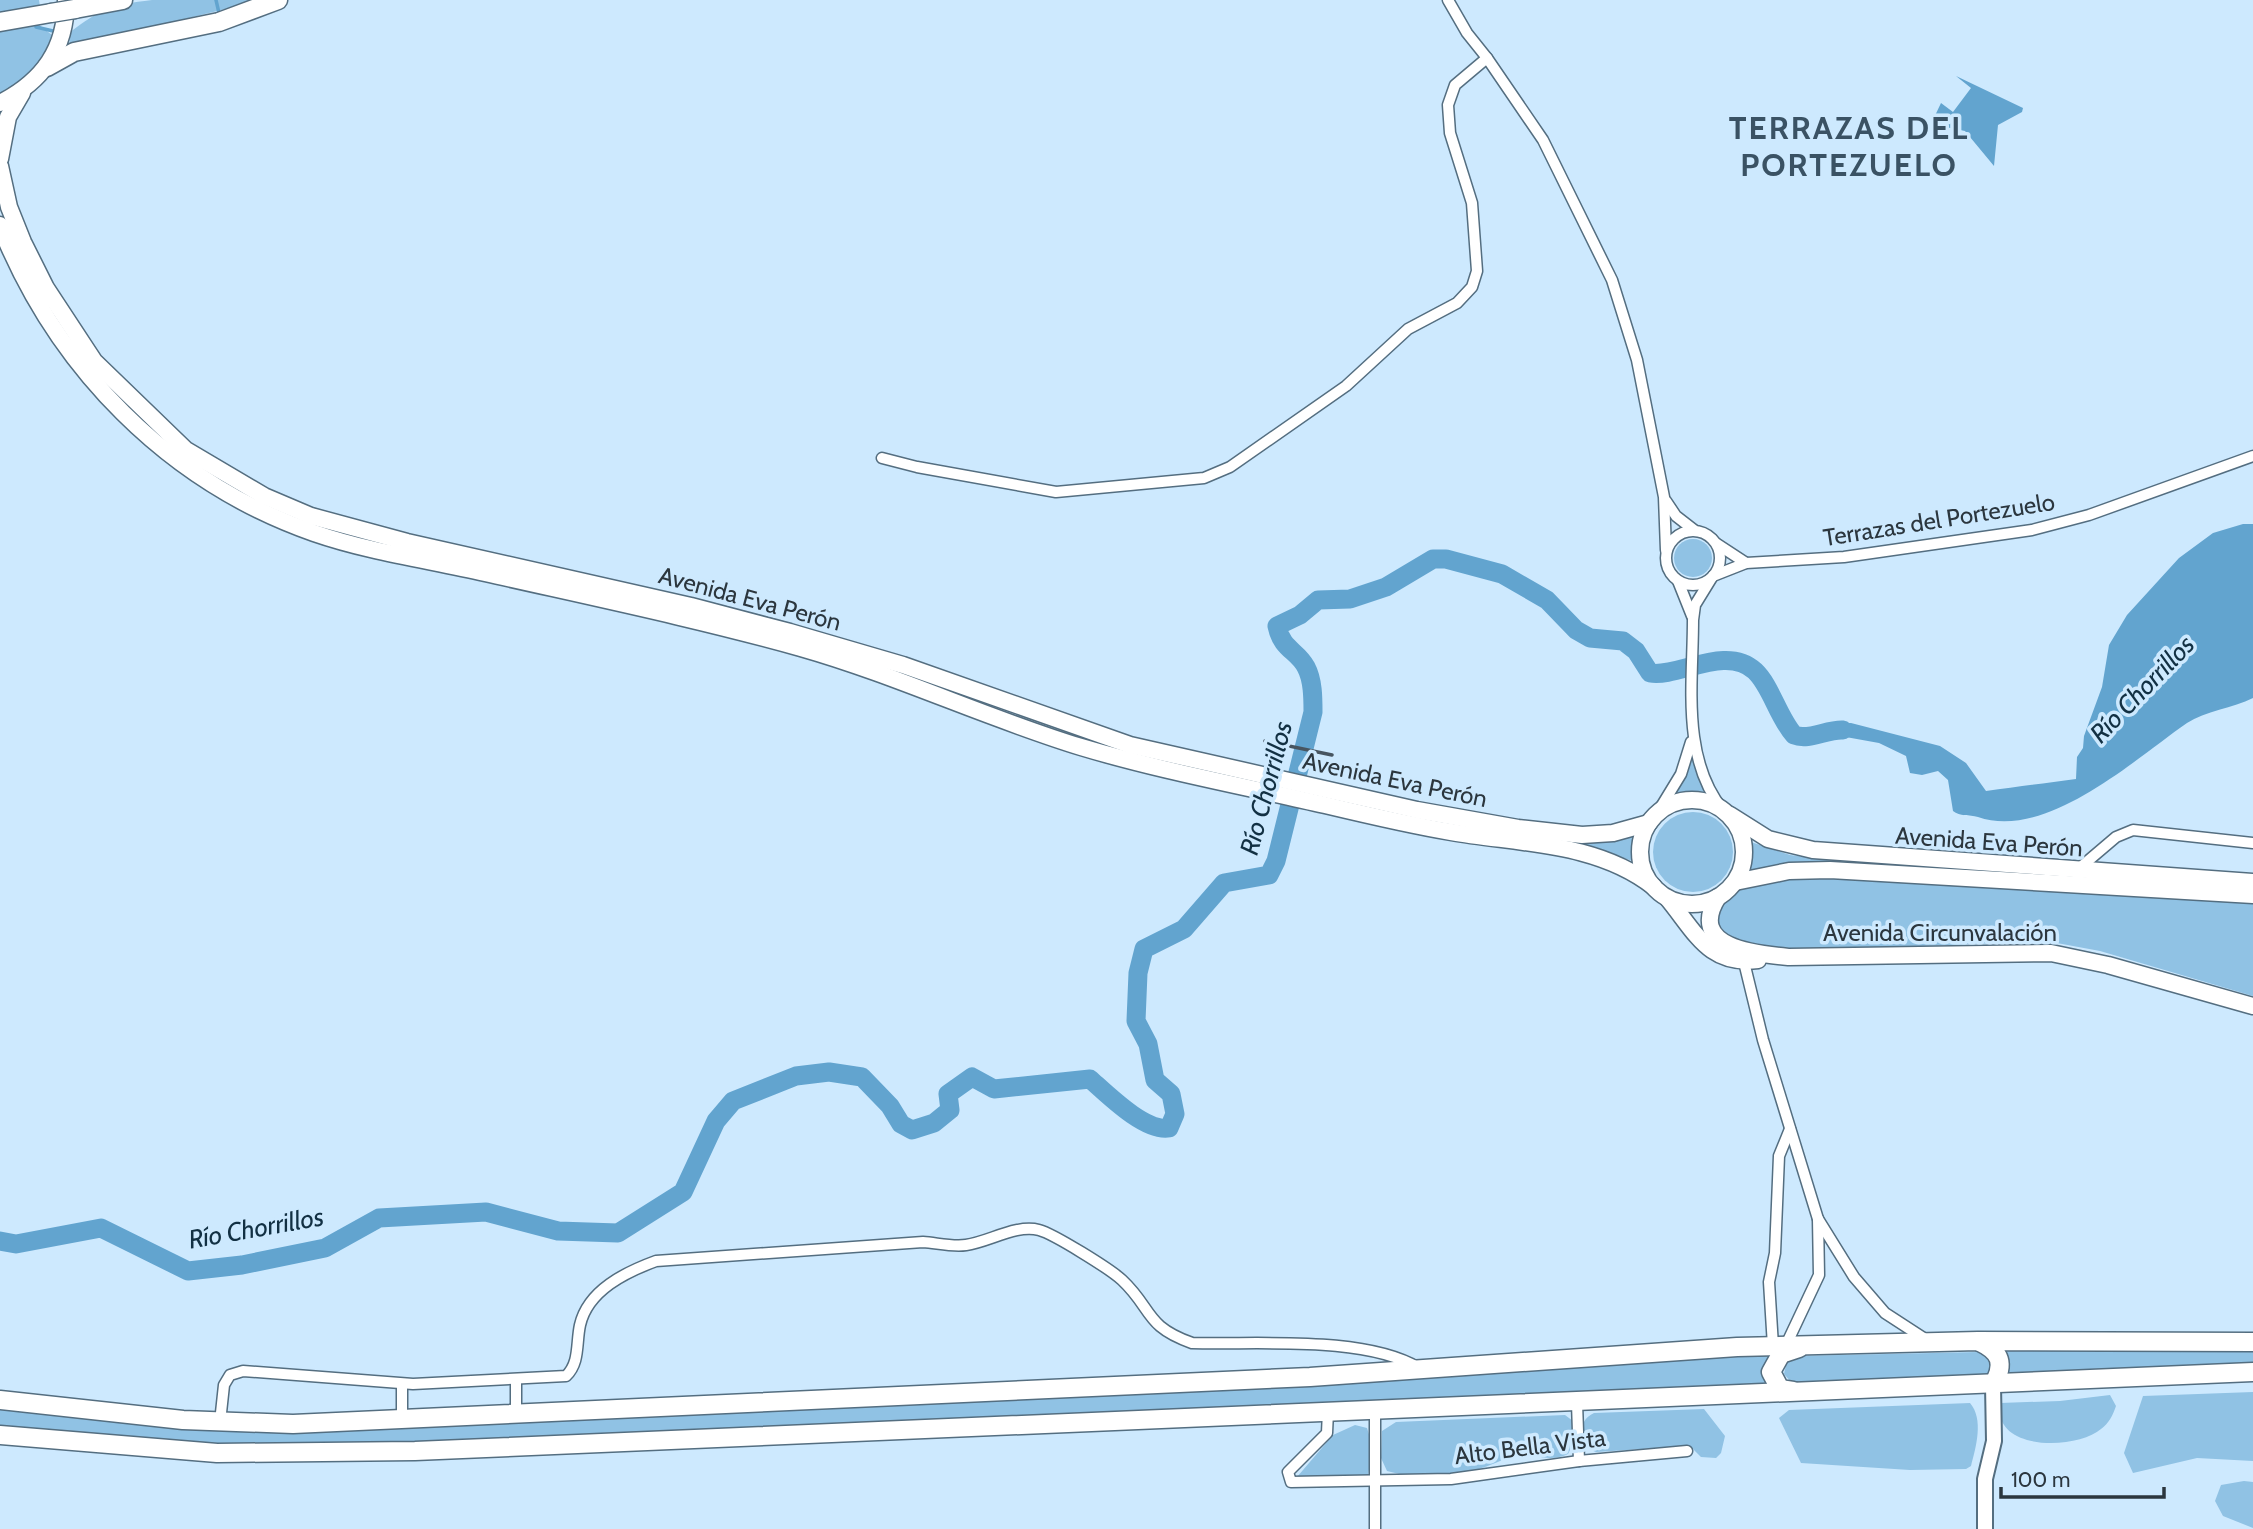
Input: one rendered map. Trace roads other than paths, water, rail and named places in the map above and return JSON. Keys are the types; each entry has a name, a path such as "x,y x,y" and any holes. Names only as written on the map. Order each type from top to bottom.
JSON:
{"highway":[{"path":"0,22 51,13 70,5 123,0"},
{"path":"47,67 74,52 211,24 278,0"},
{"path":"2125,1341 2253,1334"},
{"path":"1978,1341 1995,1349 2000,1357 2000,1373 1993,1385"},
{"path":"0,1400 220,1422 293,1424 516,1416 1233,1381 1779,1346 1978,1341 2253,1342"},
{"path":"1809,1393 1780,1390 1771,1372 1781,1354 1819,1345"},
{"path":"0,1435 148,1449 302,1454 1577,1403 2253,1372"},
{"path":"2162,1377 2253,1379"}],"main road":[{"path":"0,159 8,117 22,92 47,67 62,36 70,5"},
{"path":"0,103 22,92"},
{"name":"Avenida Eva Perón","path":"0,166 9,207 23,242 46,288 94,361 175,442 264,496 336,525 691,606 790,632 903,665 1090,733 1251,780 1335,799 1446,831 1591,854 1622,866 1661,892"},
{"name":"Avenida Eva Perón","path":"0,225 22,276 47,322 110,402 168,454 218,487 280,520 349,544 602,599 800,648 1078,746 1138,763 1251,780"},
{"name":"Avenida Eva Perón","path":"1335,799 1564,834 1613,833 1653,819"},
{"path":"1689,800 1701,801 1726,813 1742,836 1745,852 1735,882 1718,897 1688,904 1661,892 1641,861 1641,841 1653,819 1666,807 1689,800"},
{"name":"Avenida Eva Perón","path":"1726,813 1768,839 1813,850 2253,882"},
{"name":"Avenida Eva Perón","path":"1735,882 1789,871 1830,870 2253,895"},
{"name":"Avenida Circunvalación","path":"1661,892 1716,955 1744,962 1789,957 2051,953 2108,965 2253,1006"},
{"name":"Avenida Circunvalación","path":"1718,897 1710,917 1719,938 1746,953 1789,957"}],"street":[{"path":"1448,0 1467,33 1488,58 1543,140 1612,280 1634,348 1664,497 1667,567 1677,580 1693,620"},
{"path":"882,458 917,467 1056,492 1204,478 1230,467 1346,386 1408,329 1457,303 1472,287 1476,271 1472,203 1450,133 1448,105 1455,85 1488,58"},
{"name":"Terrazas del Portezuelo","path":"1677,580 1694,585 1746,563 1841,558 2032,530 2089,515 2253,456"},
{"path":"1664,497 1676,516 1694,530 1712,537 1717,544 1746,563"},
{"path":"1666,550 1676,536 1694,530"},
{"path":"1653,819 1681,774 1690,749 1693,724 1693,620 1695,605 1720,563 1717,544"},
{"path":"1693,724 1700,769 1708,790 1726,813"},
{"path":"2076,871 2116,837 2133,830 2253,843"},
{"path":"1744,962 1763,1040 1818,1219 1854,1277 1885,1313 1929,1342"},
{"path":"1779,1346 1769,1282 1775,1252 1779,1156 1790,1128"},
{"path":"1779,1346 1819,1275 1818,1219"},
{"path":"220,1422 223,1385 230,1375 243,1371 402,1384 566,1376 574,1369 580,1323 588,1306 631,1270 656,1261 923,1242 963,1245 1023,1229 1040,1230 1123,1281 1152,1322 1172,1336 1192,1343 1361,1347 1399,1356 1419,1369"},
{"path":"516,1380 516,1416"},
{"path":"402,1384 402,1421"},
{"path":"1985,1529 1985,1479 1994,1441 1993,1385"},
{"path":"1577,1403 1579,1461"},
{"path":"1375,1409 1375,1529"},
{"name":"Alto Bella Vista","path":"1328,1411 1327,1433 1288,1472 1291,1482 1451,1479 1579,1461 1687,1451"}],"water":[{"path":"1956,76 2023,108 2022,112 1998,125 1994,166 1965,131 1931,124 1941,103 1953,112 1971,88"},
{"path":"2243,524 2253,524 2253,698 2194,719 2116,775 2060,807 2032,818 2004,821 1959,814 1953,811 1948,780 1938,771 1922,775 1910,773 1906,756 1879,743 1818,732 1831,724 1851,723 1940,746 1966,763 1986,791 2076,779 2077,757 2083,748 2084,736 2102,687 2109,645 2127,615 2179,558 2213,533"}],"waterway":[{"path":"216,0 219,13"},
{"path":"36,27 53,31"},
{"name":"Río Chorrillos","path":"0,1241 16,1244 101,1228 188,1271 242,1265 325,1248 379,1218 486,1212 558,1231 618,1233 683,1192 716,1121 733,1101 796,1076 829,1072 862,1077 890,1106 901,1124 912,1130 934,1123 950,1110 948,1094 972,1077 994,1089 1090,1079 1138,1118 1159,1128 1169,1128 1175,1114 1171,1094 1155,1080 1148,1044 1136,1021 1138,973 1144,949 1184,929 1224,883 1269,875 1276,861 1313,712 1308,672 1302,661 1282,640 1277,626 1300,615 1318,600 1350,599 1386,587 1433,559 1446,559 1502,574 1547,600 1576,630 1590,638 1623,641 1636,651 1650,673 1674,671 1716,661 1743,664 1761,677 1783,720 1794,735 1806,737 1843,730"}],"railway":[{"path":"1265,741 1332,755"}],"district":[{"name":"TERRAZAS DEL PORTEZUELO","path":"1849,146"}]}
